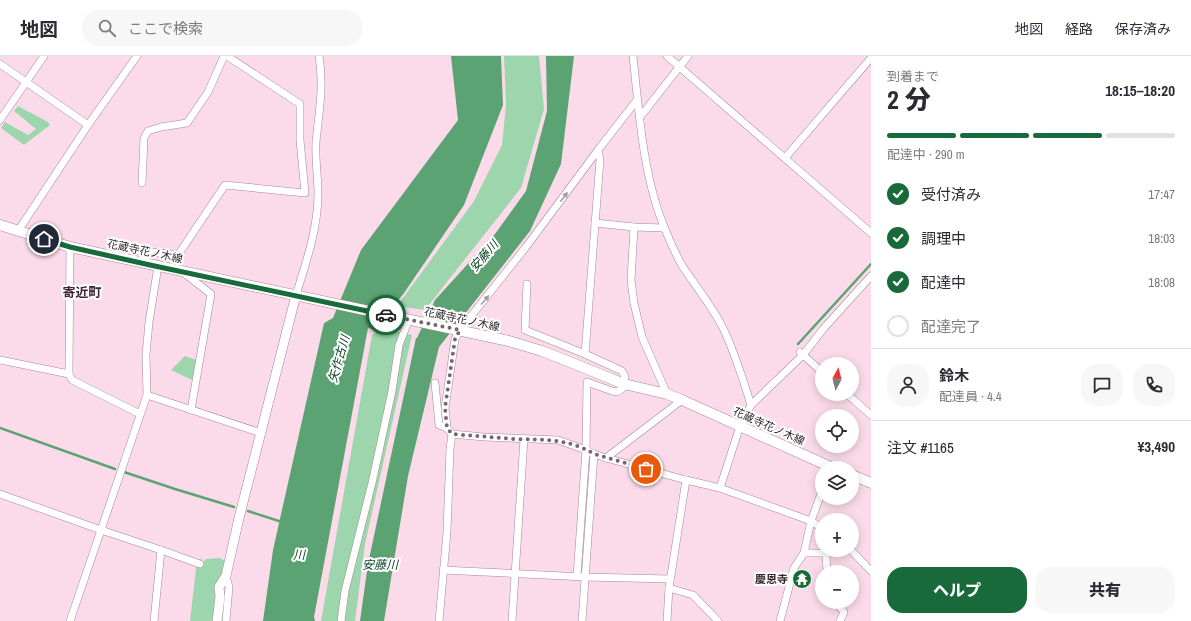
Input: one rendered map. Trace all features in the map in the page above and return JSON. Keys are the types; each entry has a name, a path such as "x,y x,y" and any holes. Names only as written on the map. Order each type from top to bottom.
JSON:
{"main road":[{"name":"花蔵寺花ノ木線","path":"0,225 70,247 509,341 542,351 624,384 667,394 816,461"},
{"path":"859,478 871,483"}],"street":[{"path":"0,120 44,56"},
{"path":"18,231 88,125 137,56"},
{"path":"142,183 144,138 148,131 161,127 187,124 208,92 225,56 300,104 300,140 305,193 225,185 178,255 152,252 142,263"},
{"path":"217,621 220,597 219,587 226,576 313,232 318,193 316,142 322,97 322,71 319,56"},
{"path":"633,56 637,100 648,175 664,228 682,266 707,300 723,328 740,368 752,405"},
{"path":"667,56 871,233"},
{"path":"640,117 688,56"},
{"path":"785,158 870,57"},
{"path":"0,64 88,125"},
{"path":"447,428 445,408 455,339 458,330 526,248 637,100"},
{"path":"585,354 600,160 598,150"},
{"path":"595,223 664,228"},
{"path":"634,227 631,280 634,303 642,337 667,394"},
{"path":"70,247 69,374 72,380 140,414"},
{"path":"70,621 147,395 146,355 149,322 158,266"},
{"path":"182,271 211,294 191,410"},
{"path":"720,488 740,426 752,405 871,276"},
{"path":"527,284 525,330 585,354 622,371 626,377 623,388 617,392 587,382 586,450 576,576"},
{"path":"341,621 345,591 372,484 392,391 399,345 409,319"},
{"path":"801,353 815,366"},
{"path":"0,360 69,374"},
{"path":"435,383 439,425 447,428 452,434 558,440 606,458 720,488 815,523"},
{"path":"147,395 261,433"},
{"path":"606,458 682,400"},
{"path":"855,401 871,415"},
{"path":"439,621 447,532 450,449 452,434"},
{"path":"512,621 524,439"},
{"path":"582,621 594,454"},
{"path":"667,621 670,579 686,480"},
{"path":"0,494 200,564"},
{"path":"780,621 794,568 804,553 817,505"},
{"path":"154,621 161,550"},
{"path":"804,553 826,553 827,565"},
{"path":"858,557 871,571"},
{"path":"444,570 585,577 670,579"},
{"path":"226,576 230,587 226,621"},
{"path":"669,588 693,595 718,621"},
{"path":"840,621 844,612 841,609"}],"shaded area":[{"path":"504,56 539,56 544,109 521,188 425,310 397,306 474,201 502,145 506,105"},
{"path":"18,106 48,122 50,125 24,145 1,128 5,122 28,135 36,129 14,111"},
{"path":"382,328 412,335 365,544 355,621 321,621 372,335"},
{"path":"185,356 196,360 192,380 171,370"},
{"path":"220,558 225,561 215,621 190,621 197,560 202,559 202,564 206,559"}],"water":[{"path":"451,56 501,56 503,105 464,205 404,293 375,330 368,328 314,617 315,621 263,621 273,550 324,323 333,318 361,250 458,120"},
{"name":"安藤川","path":"546,56 574,56 561,164 530,231 439,347 408,476 384,621 360,621 368,564 416,338 435,300 495,234 526,191 547,111"}],"waterway":[{"path":"798,344 871,264"},
{"path":"0,428 115,469"},
{"path":"124,472 234,507"},
{"path":"248,511 282,522"}],"way so far":[{"path":"386,315 460,330 455,339 445,408 447,428 452,434 558,440 606,458 646,469"}],"place":[{"name":"慶恩寺","path":"802,579"}],"district":[{"name":"寄近町","path":"82,292"}],"route":[{"path":"44,239 70,247 150,265 386,315"}],"water label":[{"name":"矢作古川","path":"339,359"},
{"name":"川","path":"299,555"}]}
